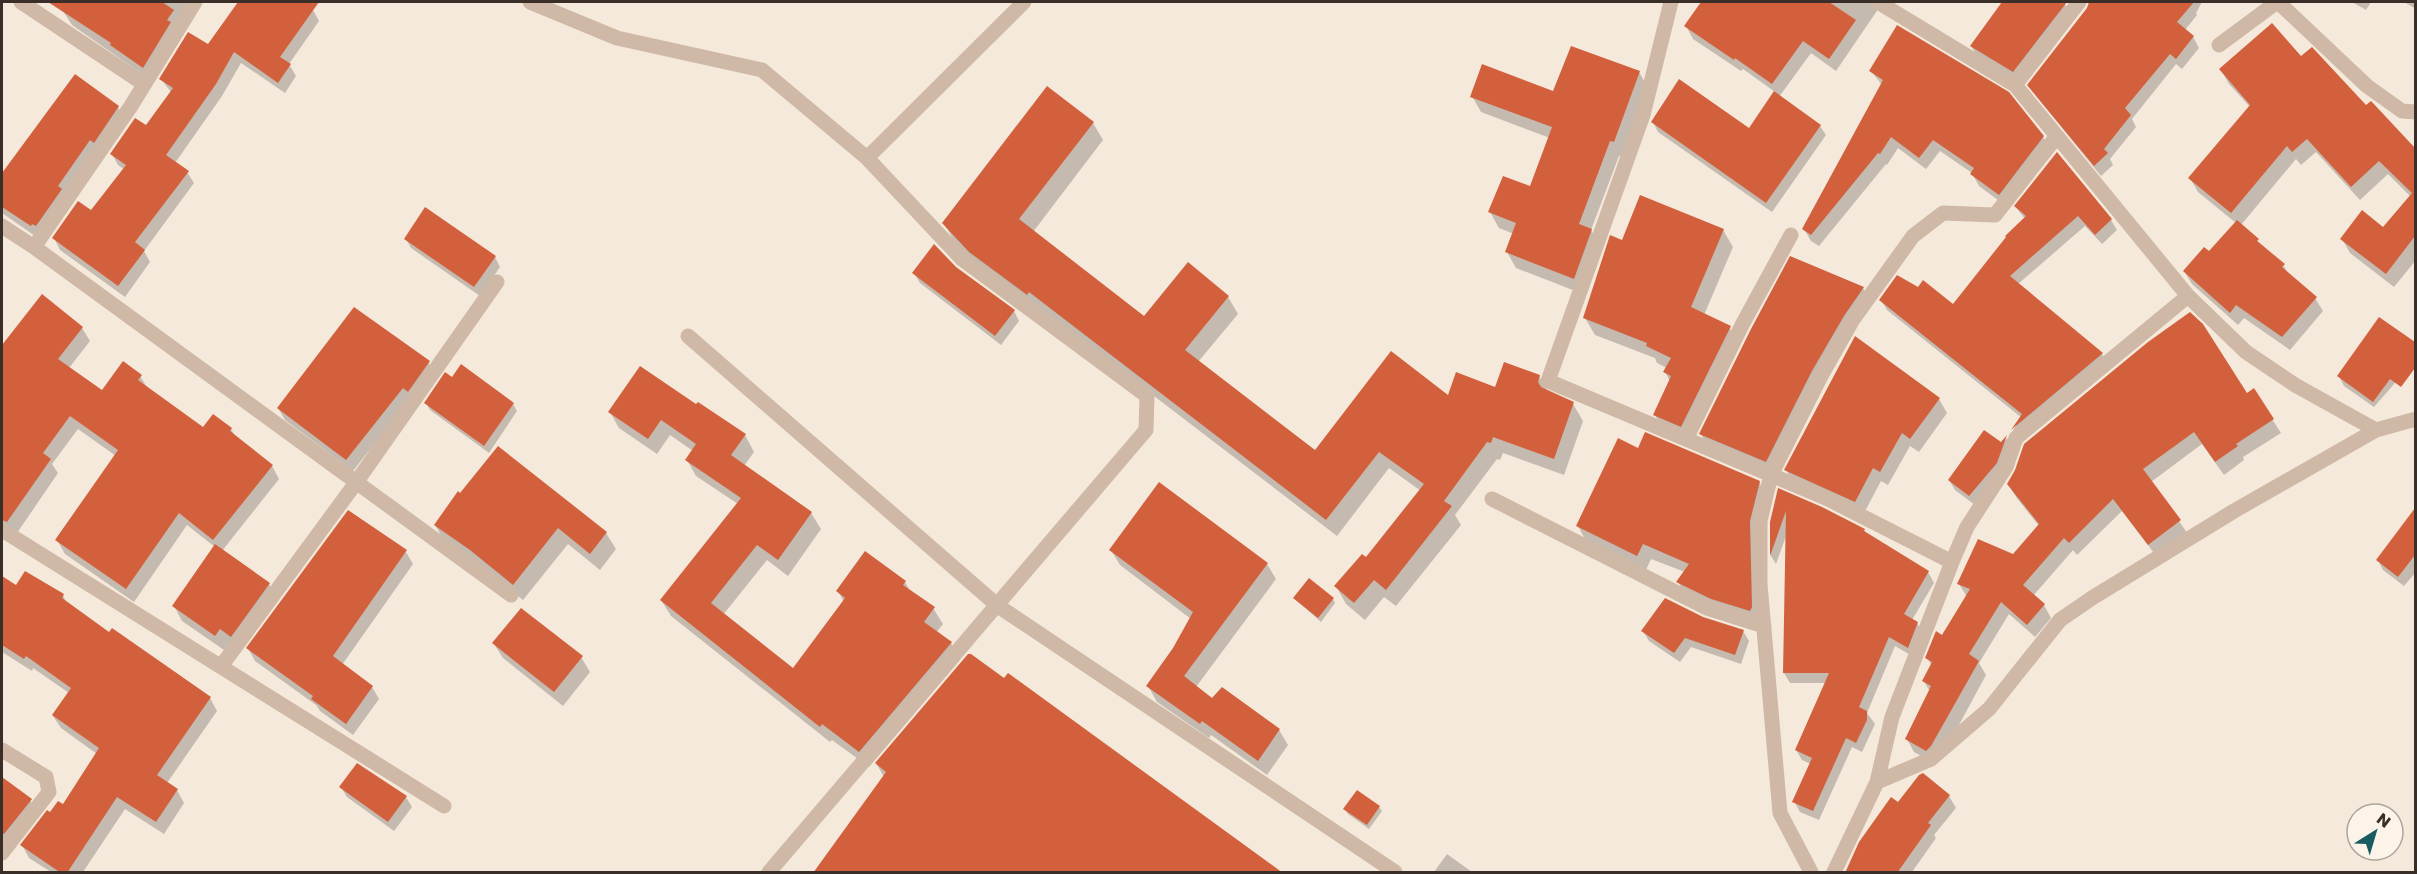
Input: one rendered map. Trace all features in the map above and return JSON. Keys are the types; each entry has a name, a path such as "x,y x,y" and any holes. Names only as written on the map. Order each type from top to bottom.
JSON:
{"street":[{"path":"21,2 144,84"},
{"path":"34,247 144,84 195,2"},
{"path":"530,2 617,38 762,70 867,158 962,258 1147,396 1146,430 769,873"},
{"path":"867,158 1024,2"},
{"path":"1671,2 1643,115 1548,381 1687,438 1875,521 1952,562"},
{"path":"1878,2 2015,85 2188,296 2246,352 2295,385 2376,430"},
{"path":"2015,85 2079,2"},
{"path":"2219,45 2277,2 2367,86 2402,111 2415,112"},
{"path":"1811,873 1780,813 1760,584 1760,521 1771,475 1821,376 1852,321 1913,236 1943,213 1995,215 2057,136"},
{"path":"2,226 34,247 355,484 510,595"},
{"path":"1687,438 1742,325 1791,236"},
{"path":"222,665 355,484 497,282"},
{"path":"1833,873 1877,782 1892,717 1952,562 1967,527 2006,468 2016,438 2188,296"},
{"path":"687,336 998,606 1395,873"},
{"path":"1877,782 1931,759 1989,709 2060,620 2068,614 2234,511 2376,430 2415,419"},
{"path":"1492,499 1707,608 1764,626"},
{"path":"2,530 222,665 444,806"},
{"path":"2,750 46,777 49,792 2,853"}],"building":[{"path":"48,2 162,2 174,10 167,20 171,22 143,68 110,45 111,43"},
{"path":"238,2 319,2 280,57 291,64 278,83 234,52 216,84 166,155 189,171 135,242 145,250 118,286 52,238 78,201 91,210 126,165 110,154 135,118 146,125 173,88 159,79 188,32 208,44"},
{"path":"1701,2 1829,2 1856,20 1829,59 1803,41 1772,84 1684,26"},
{"path":"2002,2 2067,2 2013,72 1970,46"},
{"path":"2089,2 2194,2 2177,22 2194,36 2176,59 2170,54 2125,108 2131,115 2104,149 2108,153 2094,166 2027,85 2087,8"},
{"path":"2272,23 2301,56 2312,47 2366,105 2371,101 2415,148 2415,236 2386,274 2340,239 2362,210 2383,227 2412,193 2379,161 2351,187 2307,139 2292,152 2287,146 2231,213 2188,178 2250,105 2219,69"},
{"path":"1897,25 2009,92 2044,136 1999,195 1970,174 1974,168 1933,140 1919,158 1891,137 1880,154 1878,153 1811,235 1802,229 1883,80 1869,71"},
{"path":"1571,46 1640,71 1614,142 1610,141 1579,224 1592,229 1574,279 1505,252 1516,223 1488,212 1503,176 1530,186 1552,127 1470,97 1482,64 1553,91"},
{"path":"75,74 119,106 94,143 90,140 58,186 62,189 36,226 32,224 31,226 2,207 2,173"},
{"path":"1679,79 1749,128 1774,91 1821,125 1766,203 1651,122"},
{"path":"1047,86 1094,122 1019,219 1144,316 1188,262 1229,296 1185,350 1315,450 1391,351 1448,395 1456,372 1495,387 1504,362 1540,375 1538,382 1541,387 1574,402 1554,459 1493,437 1491,443 1487,442 1444,501 1452,506 1386,590 1374,580 1354,603 1334,586 1362,554 1366,557 1424,484 1379,452 1326,520 1029,292 1027,295 969,252 942,223"},
{"path":"2057,152 2112,219 2095,235 2078,216 2010,276 2103,353 2011,430 2022,414 1879,300 1897,275 1918,287 1923,280 1953,304 2005,236 2026,216 2014,206"},
{"path":"1640,195 1724,229 1691,307 1731,326 1681,427 1653,415 1671,376 1663,372 1671,358 1646,346 1647,343 1583,318 1610,235 1622,240"},
{"path":"425,207 496,256 474,287 404,239"},
{"path":"2237,220 2259,239 2257,241 2285,264 2282,267 2317,297 2282,337 2236,305 2230,313 2183,271 2204,247 2209,251"},
{"path":"934,244 956,267 1015,310 995,336 912,273"},
{"path":"1790,256 1864,287 1812,371 1766,462 1699,434"},
{"path":"42,294 83,327 58,359 102,390 123,361 142,375 138,380 203,427 213,414 232,428 230,431 273,465 213,540 179,513 126,589 55,540 118,450 70,416 43,453 51,459 7,522 2,520 2,345"},
{"path":"354,307 430,361 408,392 403,388 346,460 277,408"},
{"path":"2190,312 2203,324 2247,393 2254,388 2274,419 2236,444 2238,446 2215,462 2194,432 2143,469 2181,520 2148,545 2113,499 2069,543 2064,538 2023,585 2045,604 2027,625 2001,602 1969,654 1979,661 1931,746 1926,751 1905,739 1931,686 1922,681 1932,662 1925,658 1936,631 1942,635 1970,589 1957,584 1978,539 2013,554 2039,524 2007,484 2015,470 2024,444 2148,342"},
{"path":"2379,317 2415,342 2415,368 2401,387 2390,379 2373,402 2337,376"},
{"path":"1855,336 1940,398 1910,439 1902,433 1880,472 1873,468 1855,502 1784,470"},
{"path":"461,364 514,403 484,446 424,403 445,372 452,377"},
{"path":"640,366 746,434 731,455 812,512 778,560 757,545 711,603 793,668 845,598 836,591 865,551 906,581 903,585 935,607 924,622 952,642 859,752 822,724 820,727 660,600 741,498 685,460 696,444 661,420 648,439 608,412"},
{"path":"1984,430 2001,442 2007,435 1997,463 1969,496 1948,480"},
{"path":"1645,432 1760,481 1750,521 1752,607 1750,611 1711,599 1676,582 1689,564 1643,544 1637,556 1576,526 1618,438 1638,448"},
{"path":"498,446 607,532 590,554 558,528 513,585 470,550 434,525 458,491 460,493"},
{"path":"1159,482 1268,563 1184,676 1212,698 1222,687 1280,729 1258,761 1202,721 1200,724 1146,686 1173,648 1193,612 1109,550"},
{"path":"1778,488 1865,529 1864,531 1929,571 1904,614 1918,622 1908,648 1889,637 1859,707 1867,711 1867,720 1856,743 1846,738 1813,811 1792,802 1812,758 1795,750 1829,673 1783,673 1786,511 1770,556 1770,522"},
{"path":"2415,508 2415,555 2398,577 2376,560"},
{"path":"348,510 407,550 333,656 373,686 346,724 311,699 313,696 246,648"},
{"path":"215,544 270,583 231,637 220,629 215,636 172,606"},
{"path":"25,571 64,594 62,598 109,632 112,628 211,697 157,775 178,789 156,822 117,797 67,873 61,873 20,845 47,810 50,812 58,801 63,804 99,748 52,715 71,688 26,656 24,659 2,645 2,576 16,585"},
{"path":"1309,578 1334,598 1318,618 1293,598"},
{"path":"1665,598 1703,617 1744,630 1735,655 1685,638 1674,653 1641,631"},
{"path":"521,608 583,656 554,692 492,643"},
{"path":"968,654 1004,678 1008,673 1283,873 813,873 886,772 875,763"},
{"path":"357,763 407,796 388,822 339,787"},
{"path":"1923,773 1950,795 1928,823 1931,825 1897,873 1845,873 1859,842 1891,797 1898,802"},
{"path":"2,777 32,799 4,834 2,833"},
{"path":"1357,790 1380,806 1367,825 1343,809"}]}
